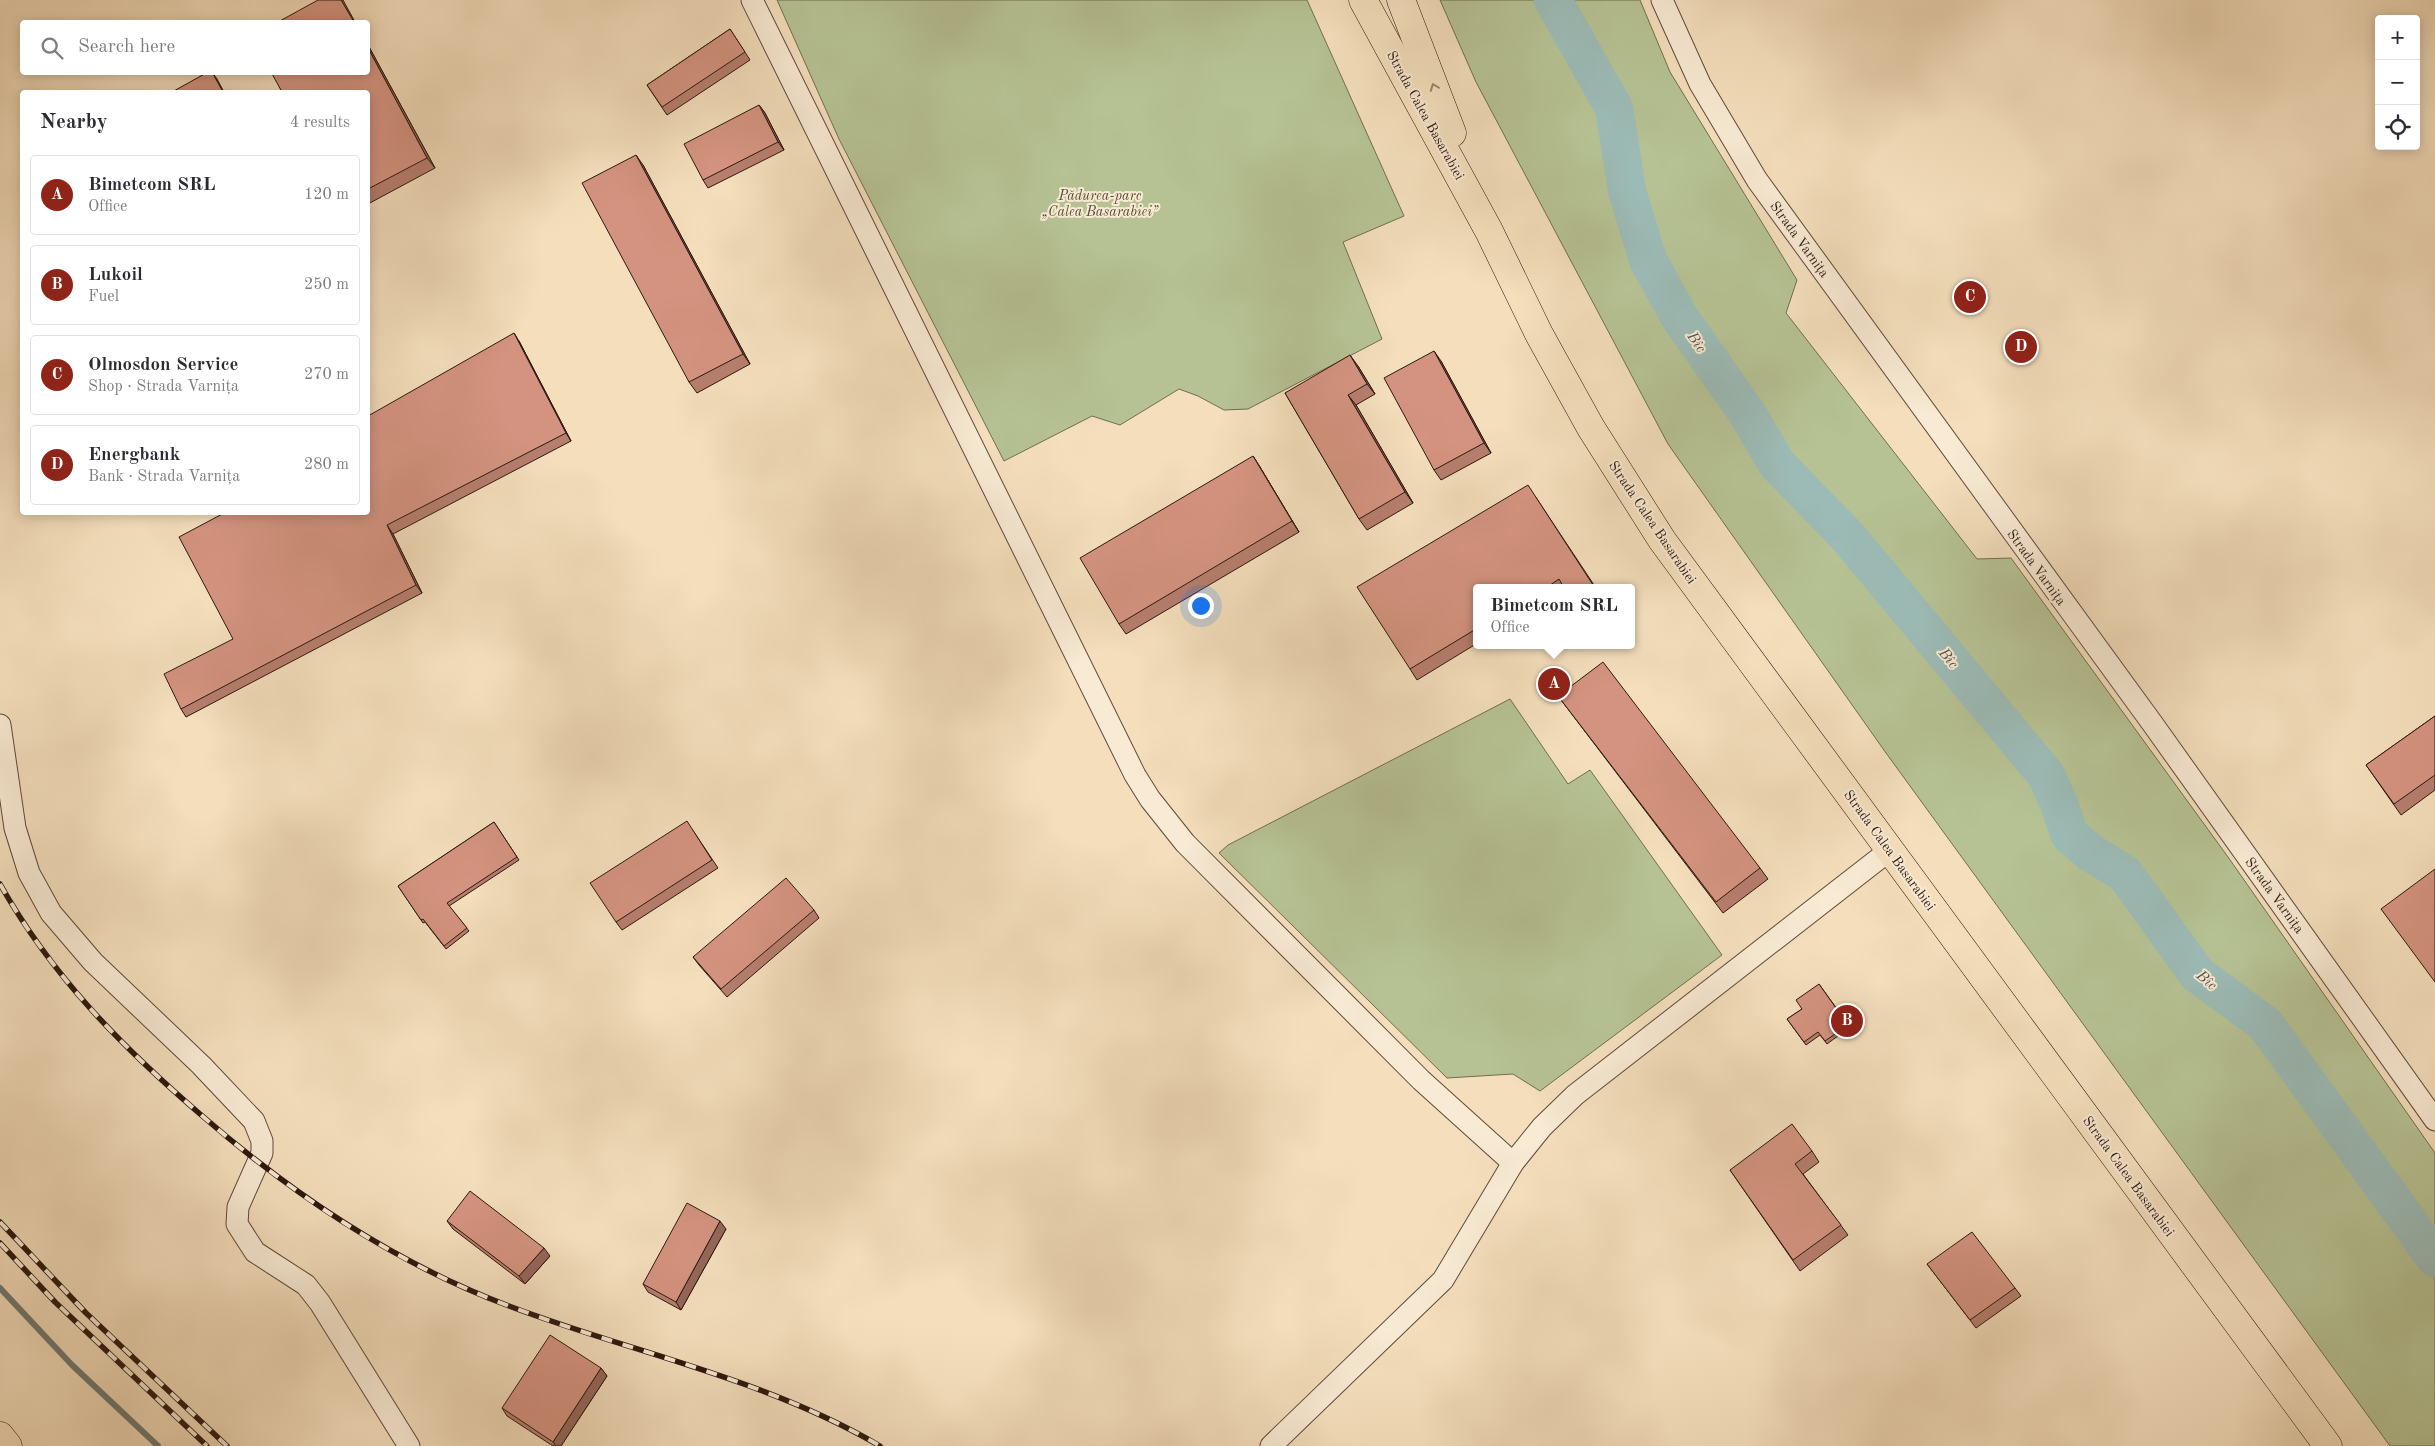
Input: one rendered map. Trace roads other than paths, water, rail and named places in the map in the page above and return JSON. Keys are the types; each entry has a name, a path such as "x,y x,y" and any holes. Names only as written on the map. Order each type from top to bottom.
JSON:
{"main road":[{"name":"Strada Calea Basarabiei","path":"1363,0 1489,230 1539,334 1591,428 1662,540 2328,1446"},
{"name":"Strada Calea Basarabiei","path":"1401,0 1489,230"},
{"path":"0,1436 8,1446"}],"street":[{"path":"752,0 1135,775 1150,799 1184,842 1401,1059 1514,1164"},
{"name":"Strada Varnița","path":"1662,0 1700,84 1757,180 2152,723 2435,1120"},
{"path":"0,725 15,828 28,873 51,913 93,962 200,1065 254,1121 262,1141 262,1152 238,1207 237,1224 255,1252 306,1286 320,1303 409,1446"},
{"path":"1271,1446 1443,1280 1514,1164 1542,1127 1575,1095 1890,850"}],"waterway":[{"name":"Bîc","path":"1553,0 1614,108 1627,191 1648,260 1680,318 1747,413 1777,464 1848,537 2046,775 2060,806 2069,834 2091,853 2125,874 2197,974 2265,1024 2435,1258"},
{"path":"0,1288 72,1365 158,1446"}],"railway":[{"path":"0,884 20,918 42,949 65,979 116,1036 171,1088 235,1143 271,1172 346,1224 425,1269 466,1289 556,1323 744,1384 836,1422 880,1446"},
{"path":"0,1222 86,1313 227,1446"},
{"path":"0,1243 55,1302 207,1446"}],"place":[{"name":"Olmosdon Service","path":"1970,297"},
{"name":"Energbank","path":"2021,347"},
{"name":"Bimetcom SRL","path":"1554,684"},
{"name":"Lukoil","path":"1847,1021"}],"park label":[{"name":"Pădurea-parc „Calea Basarabiei”","path":"1100,204"}]}
